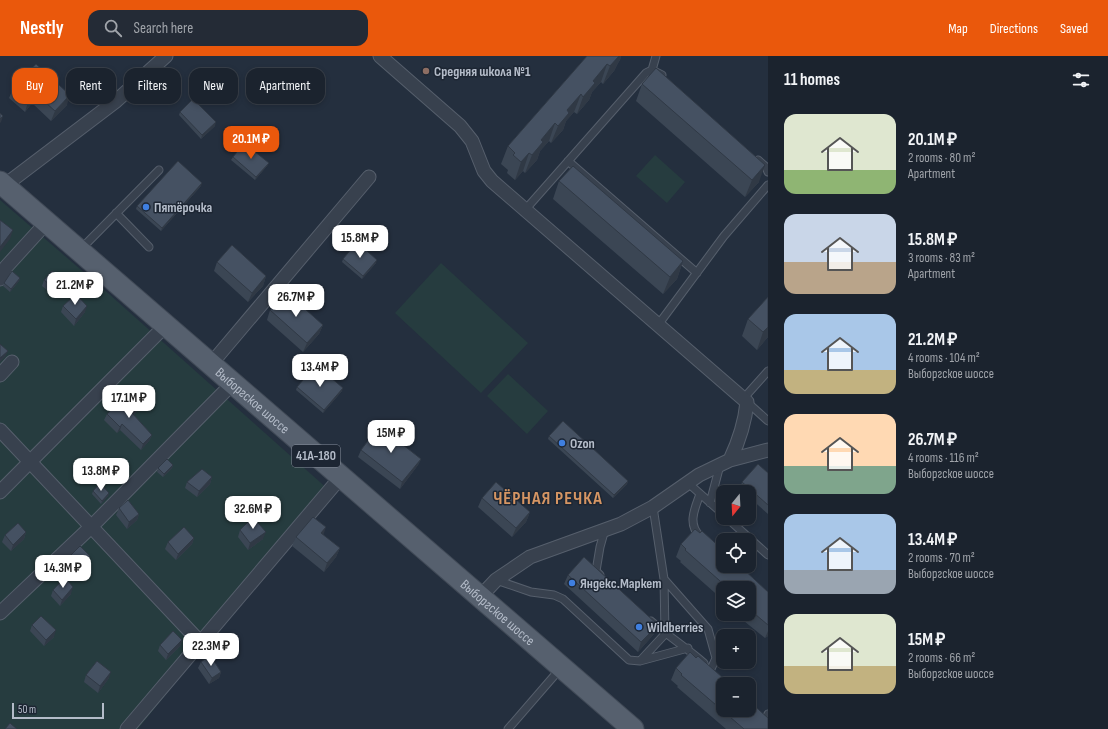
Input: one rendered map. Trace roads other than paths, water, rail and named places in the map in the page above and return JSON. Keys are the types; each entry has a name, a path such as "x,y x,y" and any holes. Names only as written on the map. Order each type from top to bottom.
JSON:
{"main road":[{"name":"Выборгское шоссе","path":"2,184 233,382 340,478 633,729"}],"street":[{"path":"2,184 116,101 166,56"},
{"path":"380,56 460,126 472,141 484,171 492,181 745,401 745,420 738,444 725,462"},
{"path":"211,364 369,177"},
{"path":"0,279 6,267 47,222"},
{"path":"0,492 31,463 166,325"},
{"path":"0,375 12,362"},
{"path":"0,613 92,526 233,382"},
{"path":"0,430 200,642"},
{"path":"480,597 496,580 530,557 605,529 653,507 688,482 725,462 768,450"},
{"path":"127,729 340,478"}],"lane":[{"path":"652,70 656,56"},
{"path":"525,210 646,73 652,70 658,72 668,80"},
{"path":"751,154 766,167 768,172"},
{"path":"568,161 697,273"},
{"path":"80,250 159,170"},
{"path":"658,326 724,236 768,185"},
{"path":"116,214 149,247"},
{"path":"768,371 745,401 768,421"},
{"path":"710,503 725,462"},
{"path":"688,482 716,508"},
{"path":"700,494 692,519 696,532 707,542"},
{"path":"640,662 665,634 664,579 653,507"},
{"path":"735,525 768,555"},
{"path":"605,529 596,571 608,581"},
{"path":"642,613 665,634 688,648 714,671 716,658 708,629 664,579"},
{"path":"496,580 531,592 554,595 563,599 629,660 640,662 688,648"},
{"path":"508,729 562,667"}],"place":[{"name":"Средняя школа №1","path":"426,71"},
{"name":"Пятёрочка","path":"146,207"},
{"name":"Ozon","path":"562,443"},
{"name":"Яндекс.Маркет","path":"572,583"},
{"name":"Wildberries","path":"639,627"}],"district":[{"name":"ЧЁРНАЯ РЕЧКА","path":"548,498"}]}
